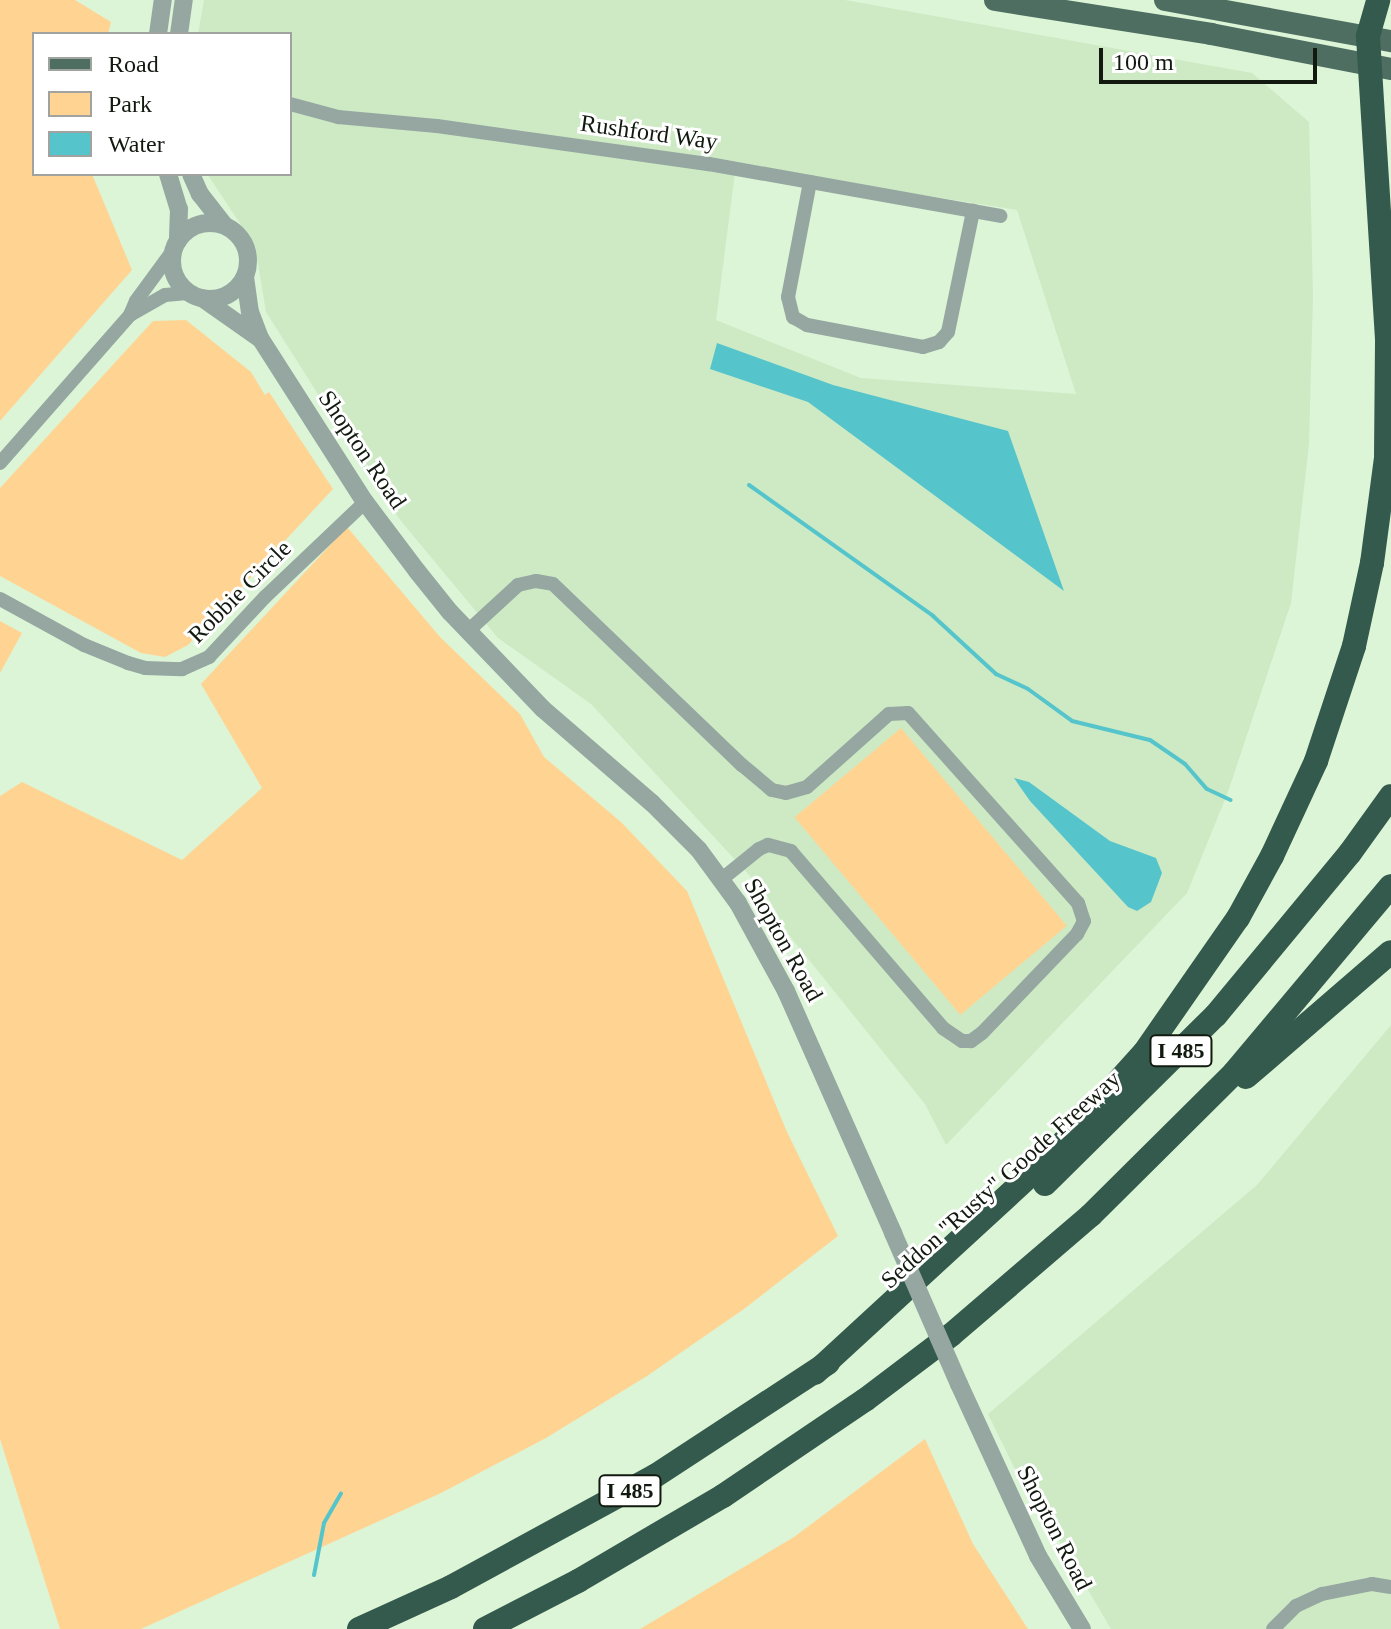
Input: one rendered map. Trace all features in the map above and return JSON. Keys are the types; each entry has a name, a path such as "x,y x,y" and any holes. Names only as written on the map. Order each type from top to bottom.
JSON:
{"highway":[{"path":"815,1373 1049,1158 1144,1053 1238,918 1272,856 1316,761 1354,646 1372,563 1386,458 1387,339 1378,0"},
{"name":"Seddon \"Rusty\" Goode Freeway","path":"359,1629 451,1587 559,1531 655,1476 815,1373 908,1303 989,1235 1162,1071 1276,945 1391,796"},
{"name":"I 485","path":"485,1629 654,1538 865,1400 1025,1273 1141,1167 1234,1073 1391,886"},
{"path":"1141,1167 1391,952"}],"main road":[{"path":"995,0 1211,34 1380,67"},
{"path":"1165,0 1380,39"}],"street":[{"path":"158,32 163,0"},
{"path":"179,32 184,0"},
{"name":"Rushford Way","path":"292,105 338,117 437,126 709,164 1000,216"},
{"path":"169,176 179,209 175,276 196,296"},
{"path":"130,315 165,295 224,296 245,277 248,258 244,246 200,194 192,176"},
{"path":"810,182 788,297 793,317 807,325 923,347 939,342 948,332 973,211"},
{"path":"0,463 130,315 136,301 176,245 199,224 224,225"},
{"name":"Shopton Road","path":"245,277 250,312 260,338 365,502 468,631 543,709 652,803 722,879 751,923 786,991 1038,1556 1082,1629"},
{"name":"Shopton Road","path":"196,296 260,338"},
{"name":"Robbie Circle","path":"0,599 84,645 128,663 145,668 182,669 209,657 275,587 365,502"},
{"path":"468,631 518,585 536,581 553,584 752,774 772,790 786,793 807,787 889,714 900,711 908,713 1078,903 1084,921 1077,934 982,1033 971,1041 962,1041 943,1028 791,851 768,845 722,879"},
{"path":"1273,1629 1296,1606 1322,1594 1372,1584 1391,1587"}],"shaded area":[{"path":"204,0 845,0 1252,73 1309,122 1313,296 1309,444 1291,603 1228,792 1187,893 946,1145 925,1104 789,935 765,892 591,704 498,638 401,521 266,312 255,246 208,176 292,176 292,32 198,32","holes":["736,165 1017,210 1076,394 861,378 716,320"]},
{"path":"1391,1025 1391,1629 1111,1629 1055,1534 1033,1506 988,1414 1257,1185"}],"green space":[{"path":"0,0 75,0 111,22 108,32 32,32 32,176 93,176 132,270 0,421"},
{"path":"186,320 251,372 265,395 269,392 333,489 188,645 165,657 141,653 0,576 0,488 153,321"},
{"path":"347,527 440,637 520,714 544,757 621,822 687,891 787,1132 838,1236 744,1309 647,1376 546,1438 441,1493 141,1629 60,1629 0,1439 0,796 22,782 182,860 262,788 201,684"},
{"path":"0,621 22,633 0,673"},
{"path":"901,728 1067,926 960,1015 795,817"},
{"path":"925,1439 973,1544 1028,1629 640,1629 794,1537"}],"water":[{"path":"717,343 833,385 1008,431 1064,591 808,402 710,369"},
{"path":"1014,778 1029,782 1110,841 1156,858 1162,873 1151,902 1137,911 1128,907 1030,801"}],"waterway":[{"path":"749,485 933,616 996,674 1028,689 1072,721 1150,740 1185,764 1207,789 1231,800"},
{"path":"314,1575 324,1523 341,1493"}]}
